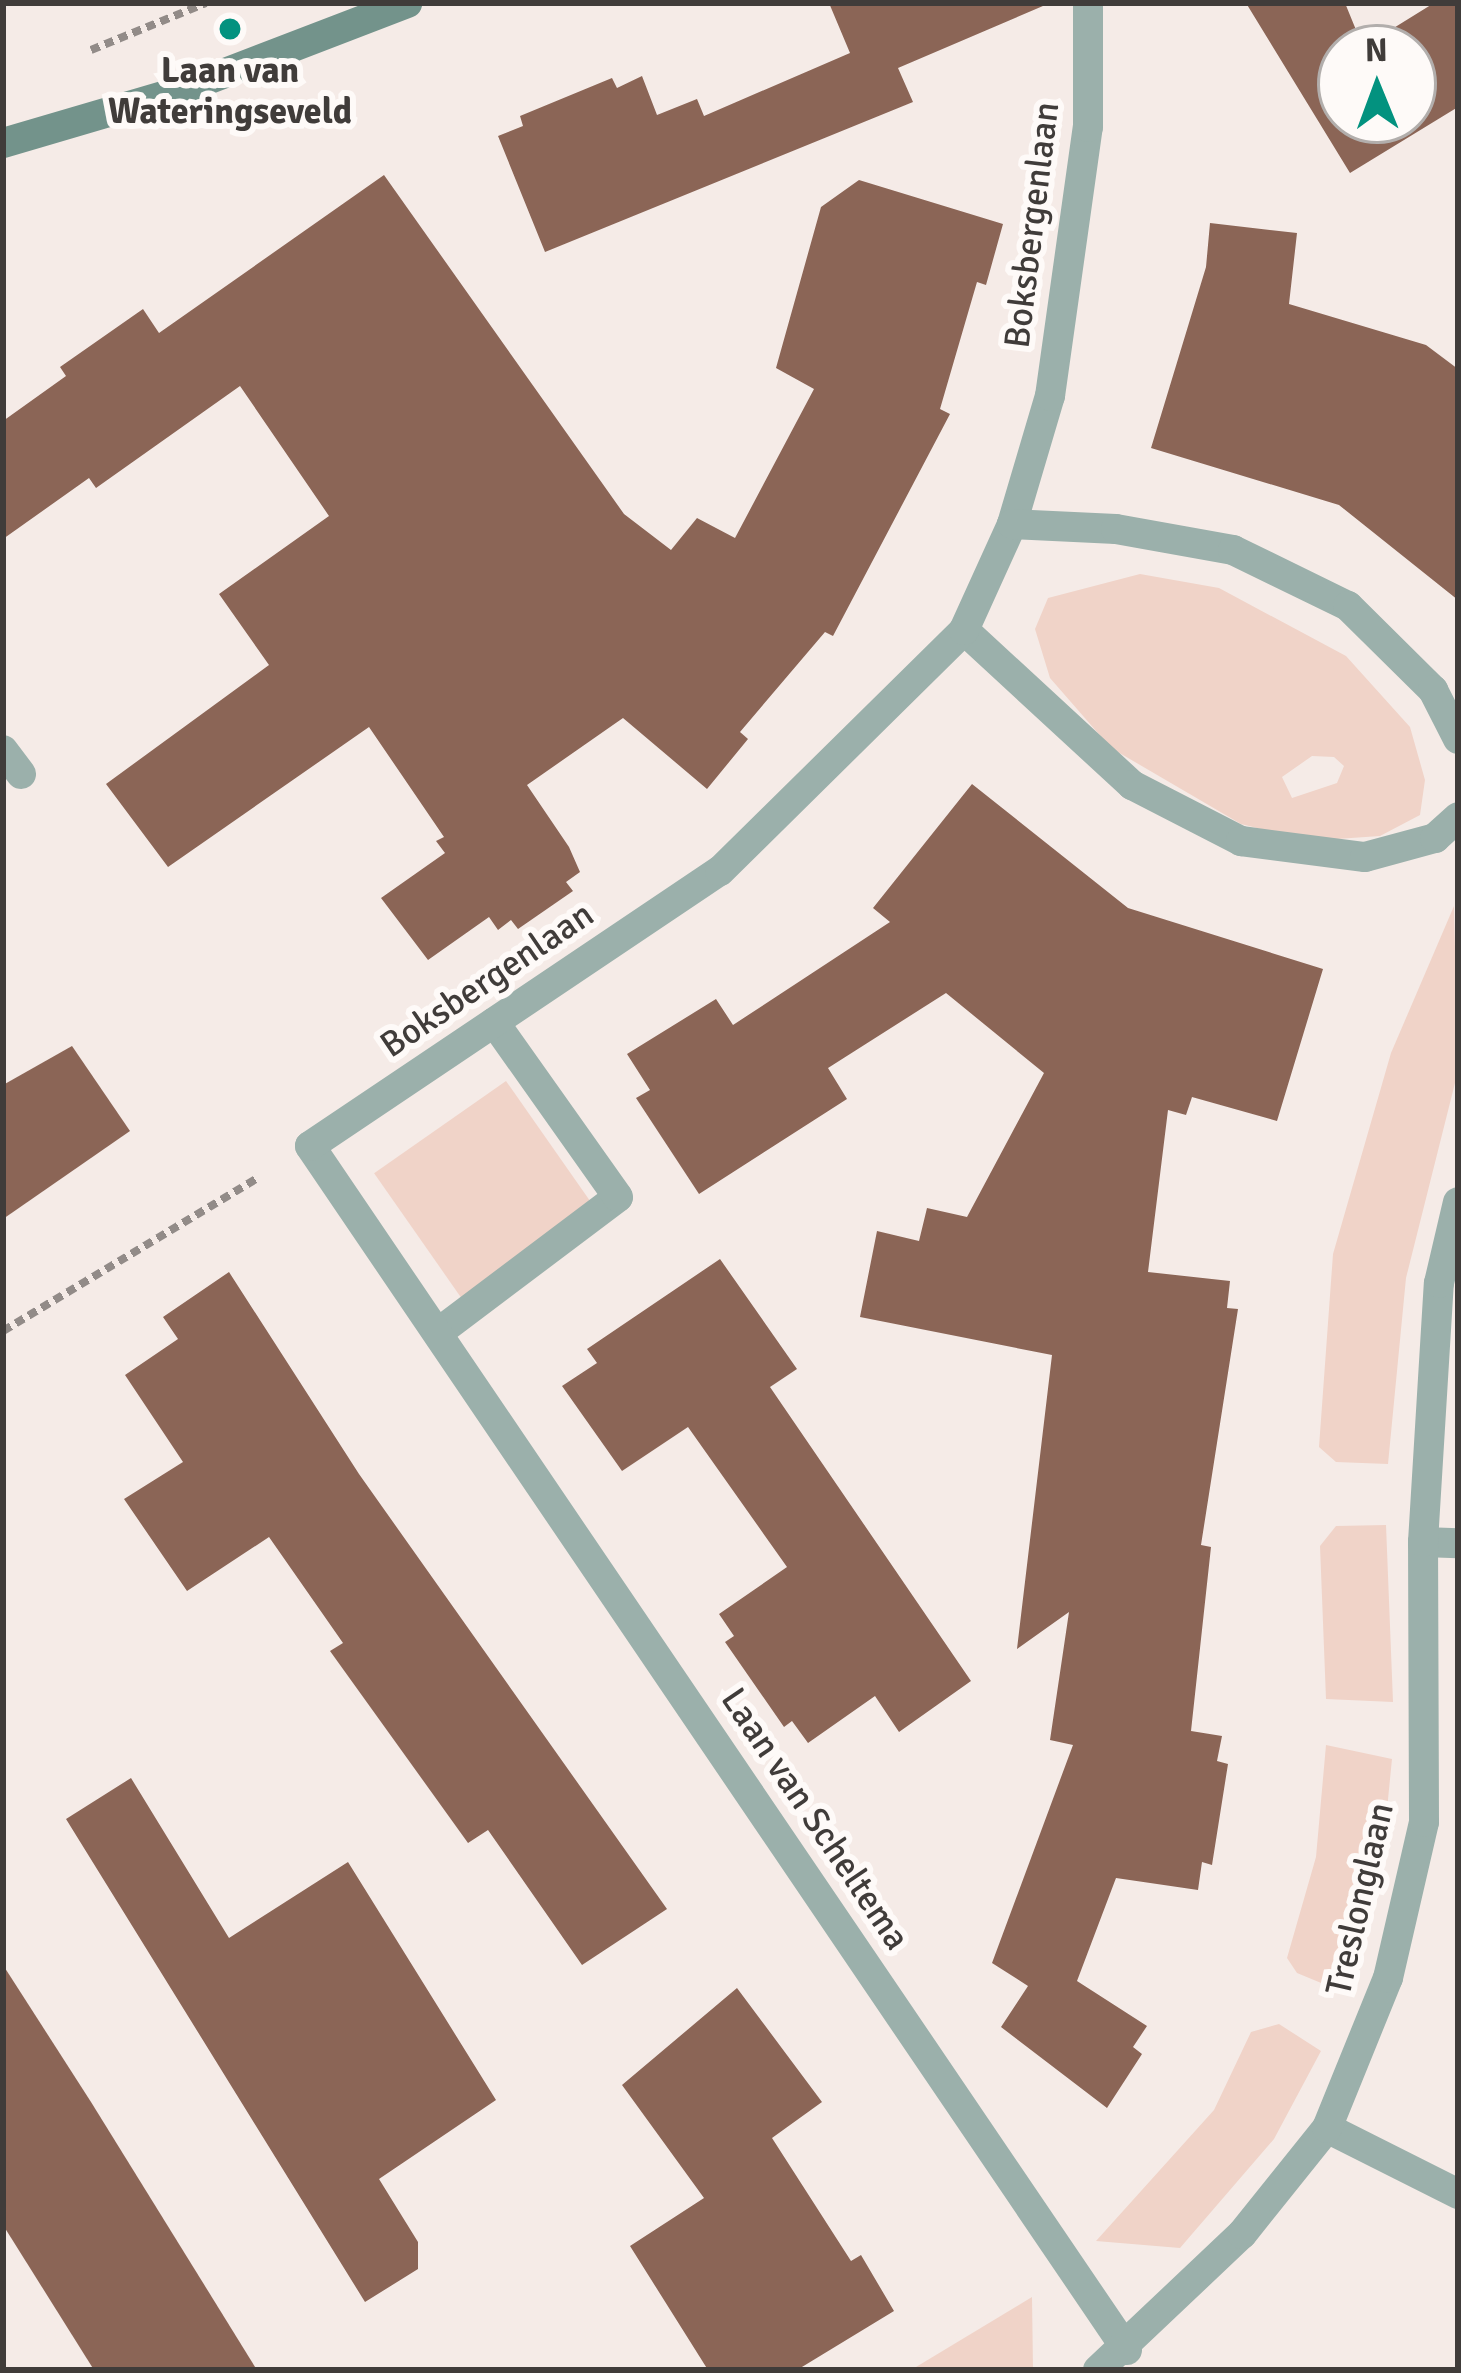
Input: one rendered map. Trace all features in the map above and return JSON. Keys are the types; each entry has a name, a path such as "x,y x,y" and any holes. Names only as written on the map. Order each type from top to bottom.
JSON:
{"street":[{"path":"3,143 172,93 407,3"},
{"name":"Boksbergenlaan","path":"310,1146 720,871 964,630 1012,524 1049,396 1088,127 1088,3"},
{"path":"1012,524 1116,529 1233,550 1348,606 1432,691 1458,739"},
{"path":"964,630 1132,785 1240,841 1365,857 1435,838 1458,817"},
{"path":"439,1332 618,1197 494,1022"},
{"name":"Laan van Scheltema","path":"310,1146 1127,2350"},
{"name":"Treslonglaan","path":"1098,2370 1127,2350 1242,2234 1327,2128 1388,1978 1424,1822 1423,1542 1438,1283 1458,1202"},
{"path":"1423,1542 1458,1544"},
{"path":"1327,2128 1458,2194"}],"path":[{"path":"3,1331 310,1146"}],"shaded area":[{"path":"1140,574 1219,588 1346,656 1410,727 1425,780 1420,815 1380,836 1308,841 1241,824 1111,748 1050,678 1035,629 1048,598","holes":["1312,756 1334,757 1344,766 1337,783 1292,798 1282,777"]},
{"path":"1454,906 1458,1071 1406,1278 1388,1464 1336,1462 1319,1447 1333,1254 1391,1053"},
{"path":"506,1081 595,1209 464,1301 374,1173"},
{"path":"1386,1525 1393,1702 1326,1699 1320,1546 1336,1526"},
{"path":"1326,1745 1392,1759 1380,1880 1343,1992 1297,1973 1287,1958 1316,1857"},
{"path":"1279,2024 1321,2051 1274,2139 1180,2248 1096,2241 1214,2110 1251,2032"},
{"path":"1032,2297 1033,2370 911,2370"}],"building":[{"path":"829,3 1050,3 898,68 913,102 545,252 498,136 523,126 520,116 612,78 617,88 642,76 657,115 697,99 704,116 850,53"},
{"path":"1246,3 1345,3 1354,24 1317,24 1317,119"},
{"path":"1434,3 1458,3 1458,107 1437,120 1437,24 1400,24"},
{"path":"1332,144 1397,144 1350,173"},
{"path":"384,175 624,514 671,550 697,518 735,538 814,389 776,368 821,207 859,180 1003,224 986,285 977,282 940,409 950,414 833,636 825,632 740,732 748,739 707,789 623,718 527,785 569,847 580,872 566,882 573,891 518,929 511,920 498,930 489,917 428,960 381,898 445,853 436,841 444,837 369,727 168,867 106,784 269,665 219,594 329,516 240,386 96,488 89,478 3,539 3,421 66,376 60,367 143,309 159,333"},
{"path":"1210,223 1297,233 1289,304 1426,345 1458,369 1458,600 1339,505 1151,448 1206,267"},
{"path":"972,784 1128,908 1323,969 1277,1121 1192,1097 1186,1115 1168,1110 1148,1272 1230,1281 1227,1308 1238,1309 1201,1545 1211,1547 1191,1731 1222,1736 1217,1761 1228,1764 1212,1865 1202,1862 1198,1890 1116,1878 1077,1981 1147,2026 1133,2047 1142,2054 1107,2108 1001,2027 1028,1986 992,1963 1073,1745 1050,1740 1069,1612 1017,1649 1052,1355 860,1317 877,1231 919,1241 927,1208 967,1217 1044,1073 946,993 828,1068 847,1099 699,1194 636,1098 650,1090 627,1054 716,999 733,1025 890,922 873,908"},
{"path":"72,1046 130,1131 3,1219 3,1085"},
{"path":"720,1259 797,1369 770,1387 971,1681 899,1732 875,1696 808,1743 792,1721 784,1727 725,1642 734,1636 719,1614 787,1567 688,1427 622,1471 562,1386 597,1363 587,1349"},
{"path":"229,1272 359,1474 667,1909 582,1965 488,1830 468,1843 330,1651 343,1643 269,1537 187,1591 124,1499 183,1462 125,1375 178,1339 163,1317"},
{"path":"131,1778 229,1938 348,1862 496,2100 379,2179 418,2242 418,2269 365,2302 66,1819"},
{"path":"3,1965 257,2370 94,2370 3,2225"},
{"path":"737,1988 822,2102 772,2138 851,2261 861,2255 894,2311 797,2370 708,2370 630,2246 704,2198 622,2085"}],"place":[{"name":"Laan van Wateringseveld","path":"230,29"}]}
